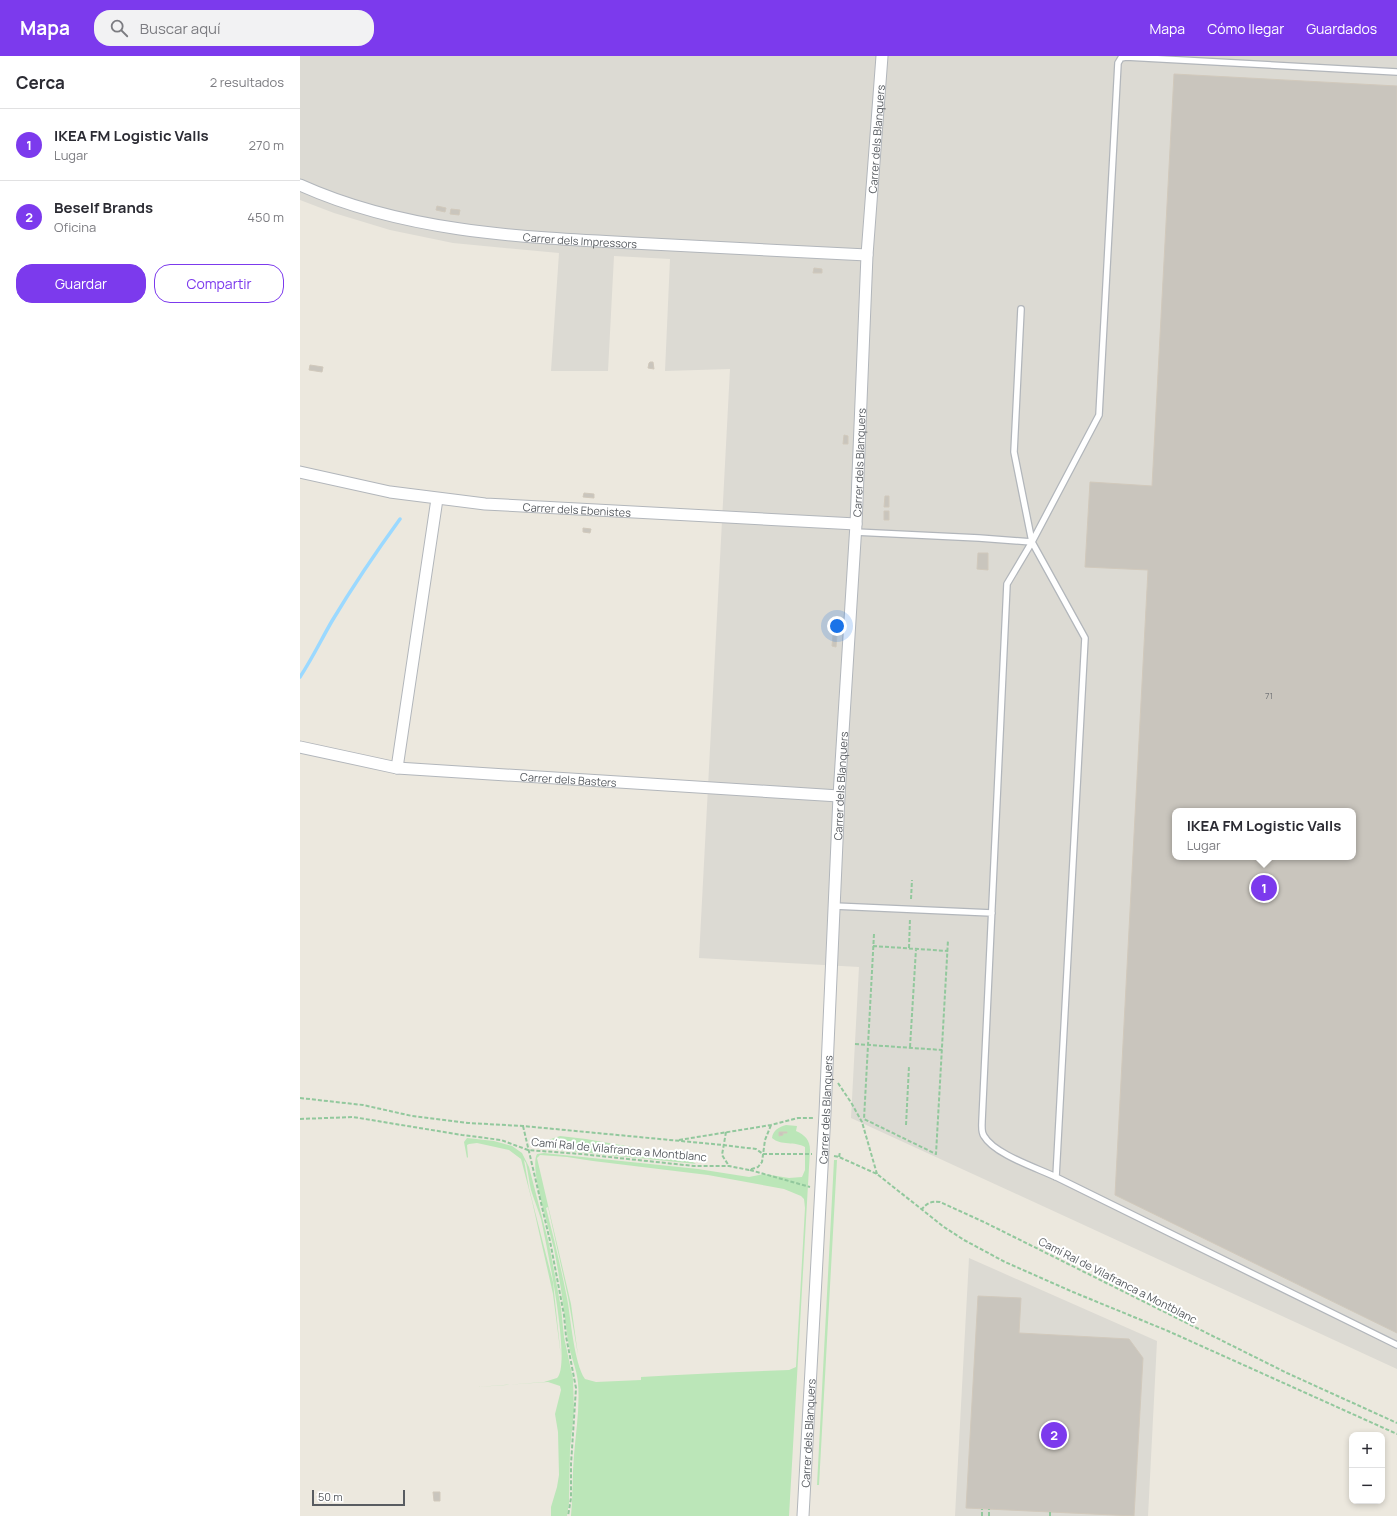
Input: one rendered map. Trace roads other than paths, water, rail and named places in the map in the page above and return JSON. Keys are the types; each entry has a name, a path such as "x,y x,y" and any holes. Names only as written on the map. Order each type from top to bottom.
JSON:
{"street":[{"name":"Carrer dels Blanquers","path":"803,1516 825,1118 839,796 855,528 867,255 882,56"},
{"name":"Carrer dels Impressors","path":"300,185 328,197 405,220 460,230 533,237 867,255"},
{"name":"Carrer dels Ebenistes","path":"300,472 390,492 486,504 855,528"},
{"path":"398,768 437,499"},
{"name":"Carrer dels Basters","path":"300,747 398,768 839,796"}],"lane":[{"path":"1397,72 1121,58 1118,63 1099,415 1032,542 1007,584 982,1121 983,1135 994,1147 1016,1159 1056,1177 1397,1345"},
{"path":"1021,309 1014,452 1032,542 1085,638 1056,1177"},
{"path":"855,528 1032,542"},
{"path":"834,906 992,913"}],"waterway":[{"path":"300,677 348,595 400,519"}],"place":[{"name":"IKEA FM Logistic Valls","path":"1264,888"},
{"name":"Beself Brands","path":"1054,1435"}]}
